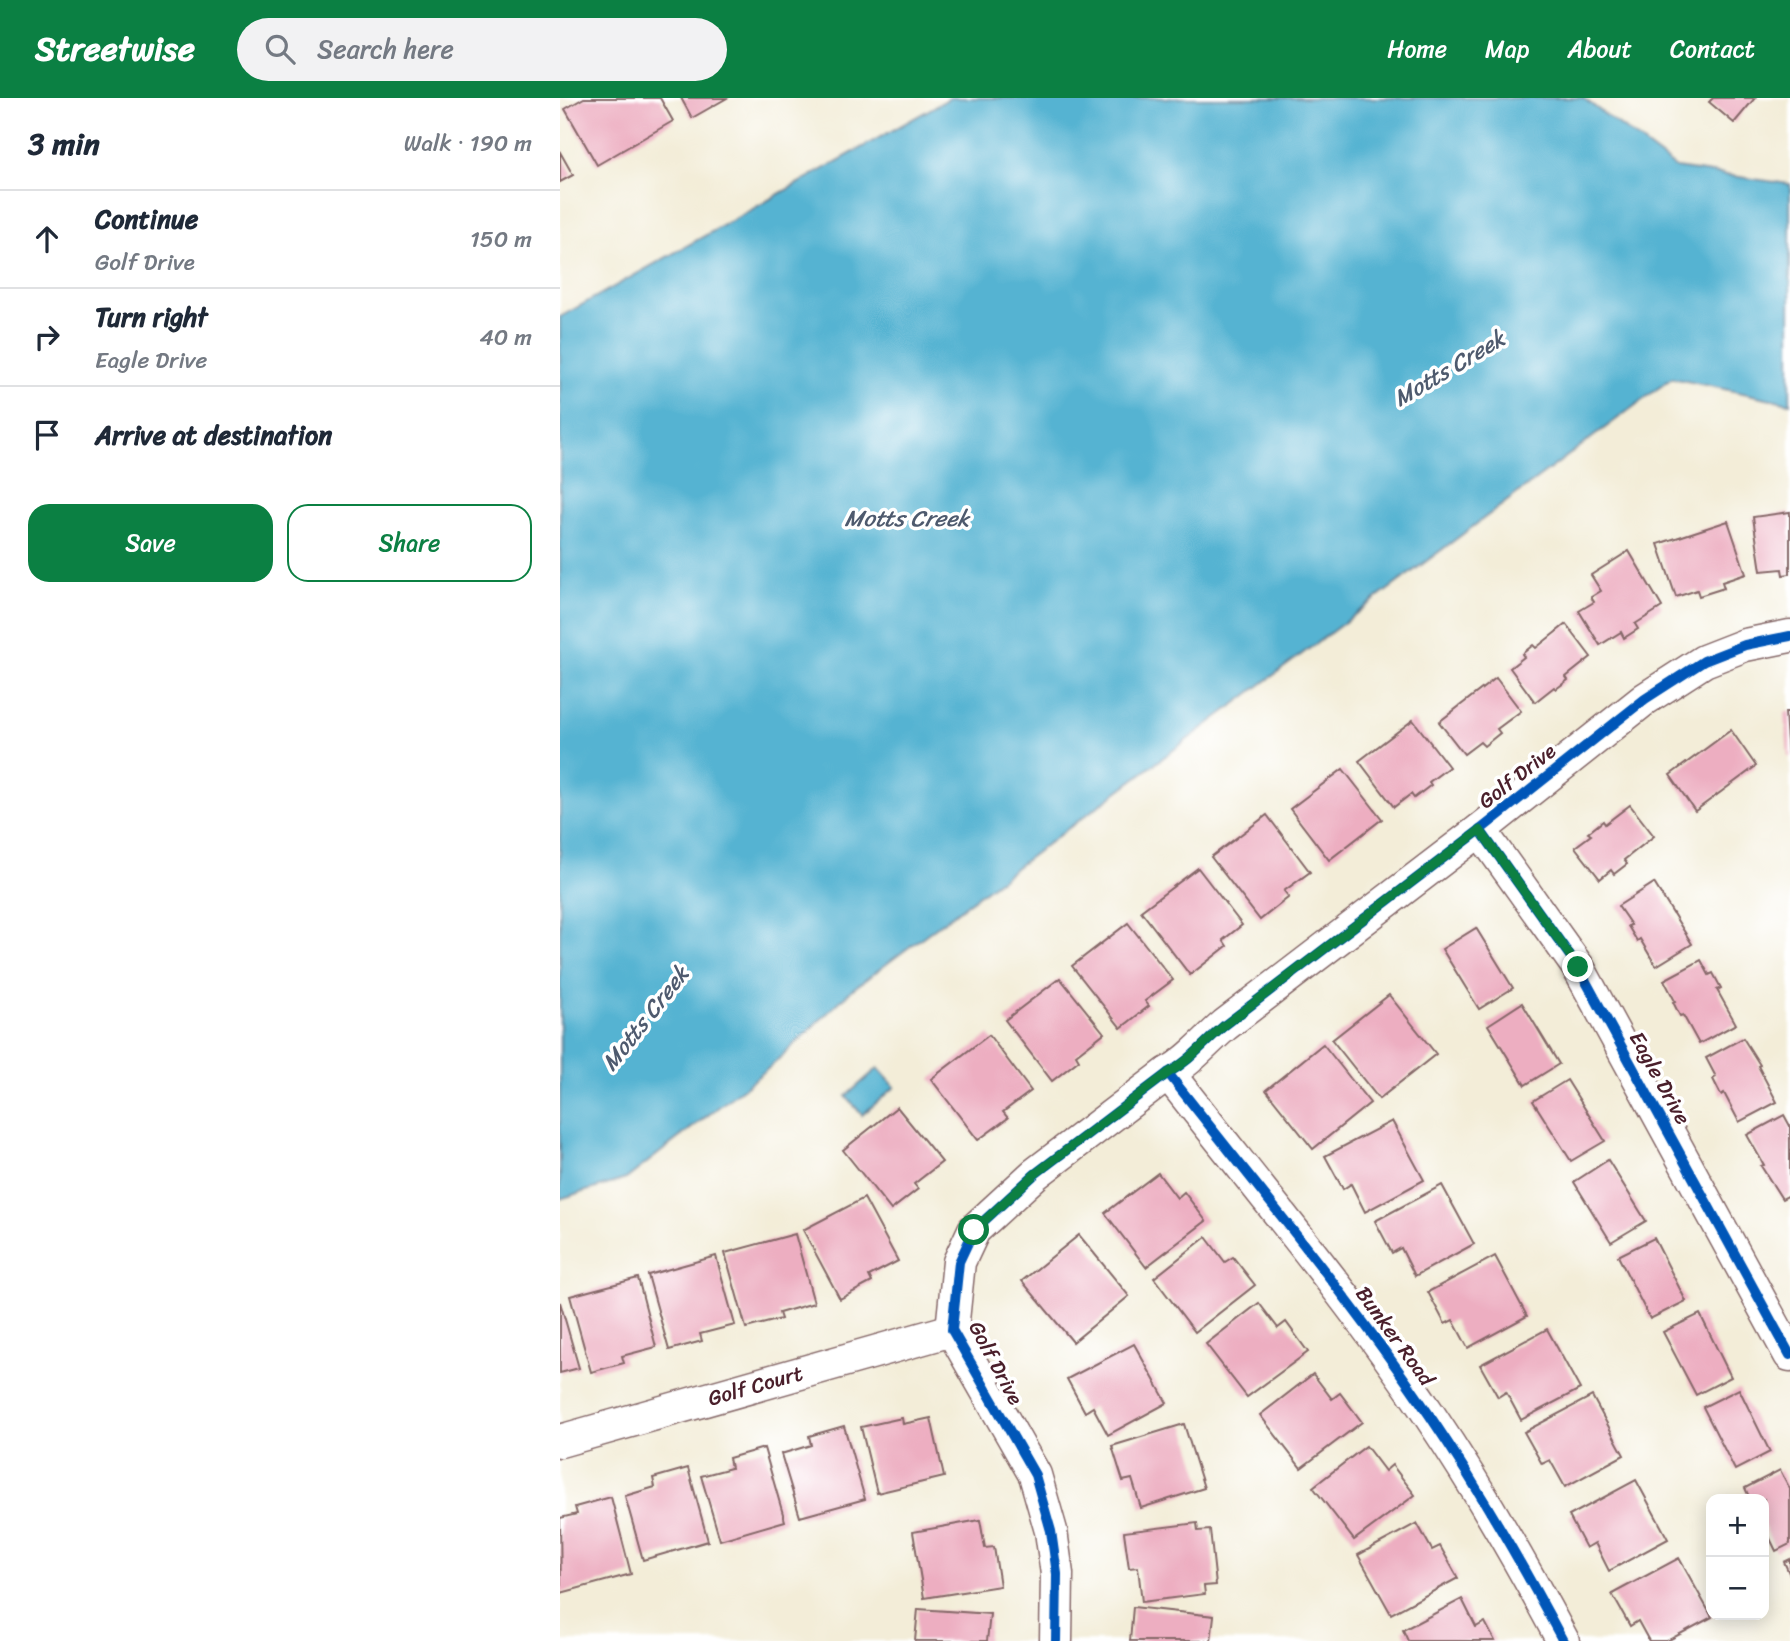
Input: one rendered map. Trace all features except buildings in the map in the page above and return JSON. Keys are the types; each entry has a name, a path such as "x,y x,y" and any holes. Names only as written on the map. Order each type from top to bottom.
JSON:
{"street":[{"name":"Golf Drive","path":"1056,1641 1057,1574 1051,1531 1035,1475 952,1331 959,1262 974,1230 1035,1174 1168,1073 1186,1063 1198,1048 1225,1025 1480,830 1645,699 1704,661 1745,645 1790,636"},
{"name":"Eagle Drive","path":"1480,830 1578,967 1790,1356"},
{"name":"Bunker Road","path":"1168,1073 1364,1324 1430,1416 1511,1544 1563,1641"},
{"name":"Golf Court","path":"560,1441 952,1331"}],"water":[{"name":"Motts Creek","path":"950,98 1583,98 1676,168 1790,184 1790,403 1672,378 853,989 770,1067 626,1179 560,1199 560,317"},
{"path":"878,1068 895,1087 862,1115 846,1096"}],"cycle path":[{"path":"1056,1641 1057,1574 1051,1531 1035,1475 952,1330 959,1262 974,1230 1035,1174 1183,1063 1225,1025 1480,830 1645,699 1704,661 1745,645 1790,636"},
{"path":"1480,830 1578,967 1790,1355"},
{"path":"1168,1073 1335,1285 1399,1372 1483,1499 1563,1641"}],"route":[{"path":"974,1230 1035,1174 1168,1073 1186,1063 1198,1048 1225,1025 1480,830 1578,967"}]}
